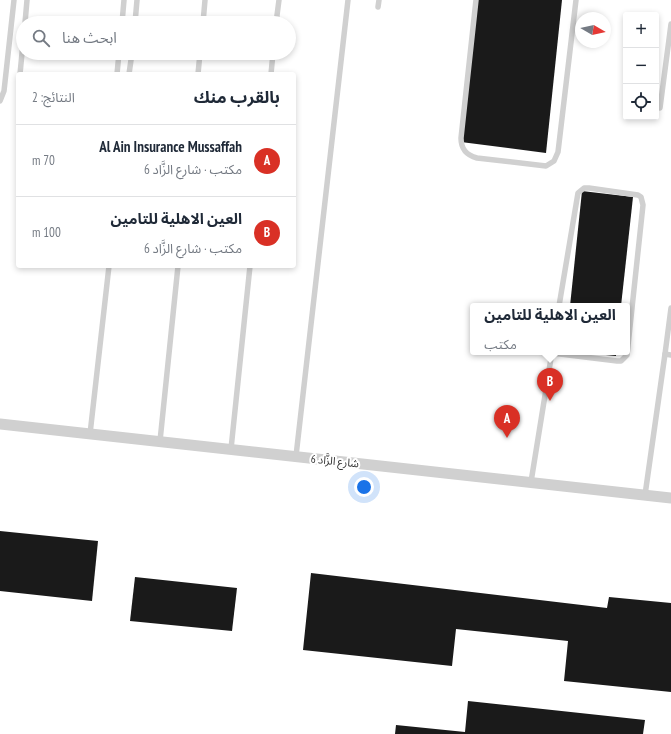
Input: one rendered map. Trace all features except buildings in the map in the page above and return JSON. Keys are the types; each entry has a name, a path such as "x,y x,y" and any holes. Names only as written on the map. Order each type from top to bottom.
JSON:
{"street":[{"name":"شارع الزَّاد 6","path":"0,424 671,498"}],"lane":[{"path":"0,101 4,91 14,0"},
{"path":"26,16 27,0"},
{"path":"123,16 124,0"},
{"path":"136,16 137,0"},
{"path":"204,16 205,0"},
{"path":"277,16 279,0"},
{"path":"296,456 348,0"},
{"path":"378,7 379,0"},
{"path":"476,0 461,138 463,149 466,154 477,158 546,166 554,161 558,152 576,0"},
{"path":"660,108 671,24"},
{"path":"20,72 21,60"},
{"path":"117,72 118,60"},
{"path":"129,72 131,60"},
{"path":"198,72 199,60"},
{"path":"271,72 272,60"},
{"path":"560,303 578,193 584,188 588,188 638,195 641,197 643,205 630,327"},
{"path":"90,434 109,268"},
{"path":"160,442 178,268"},
{"path":"231,449 250,268"},
{"path":"645,495 668,354 671,308"},
{"path":"531,482 552,355"},
{"path":"574,355 617,361 627,355"}],"place":[{"name":"العين الاهلية للتامين","path":"550,401"},
{"name":"Al Ain Insurance Mussaffah","path":"507,438"}]}
